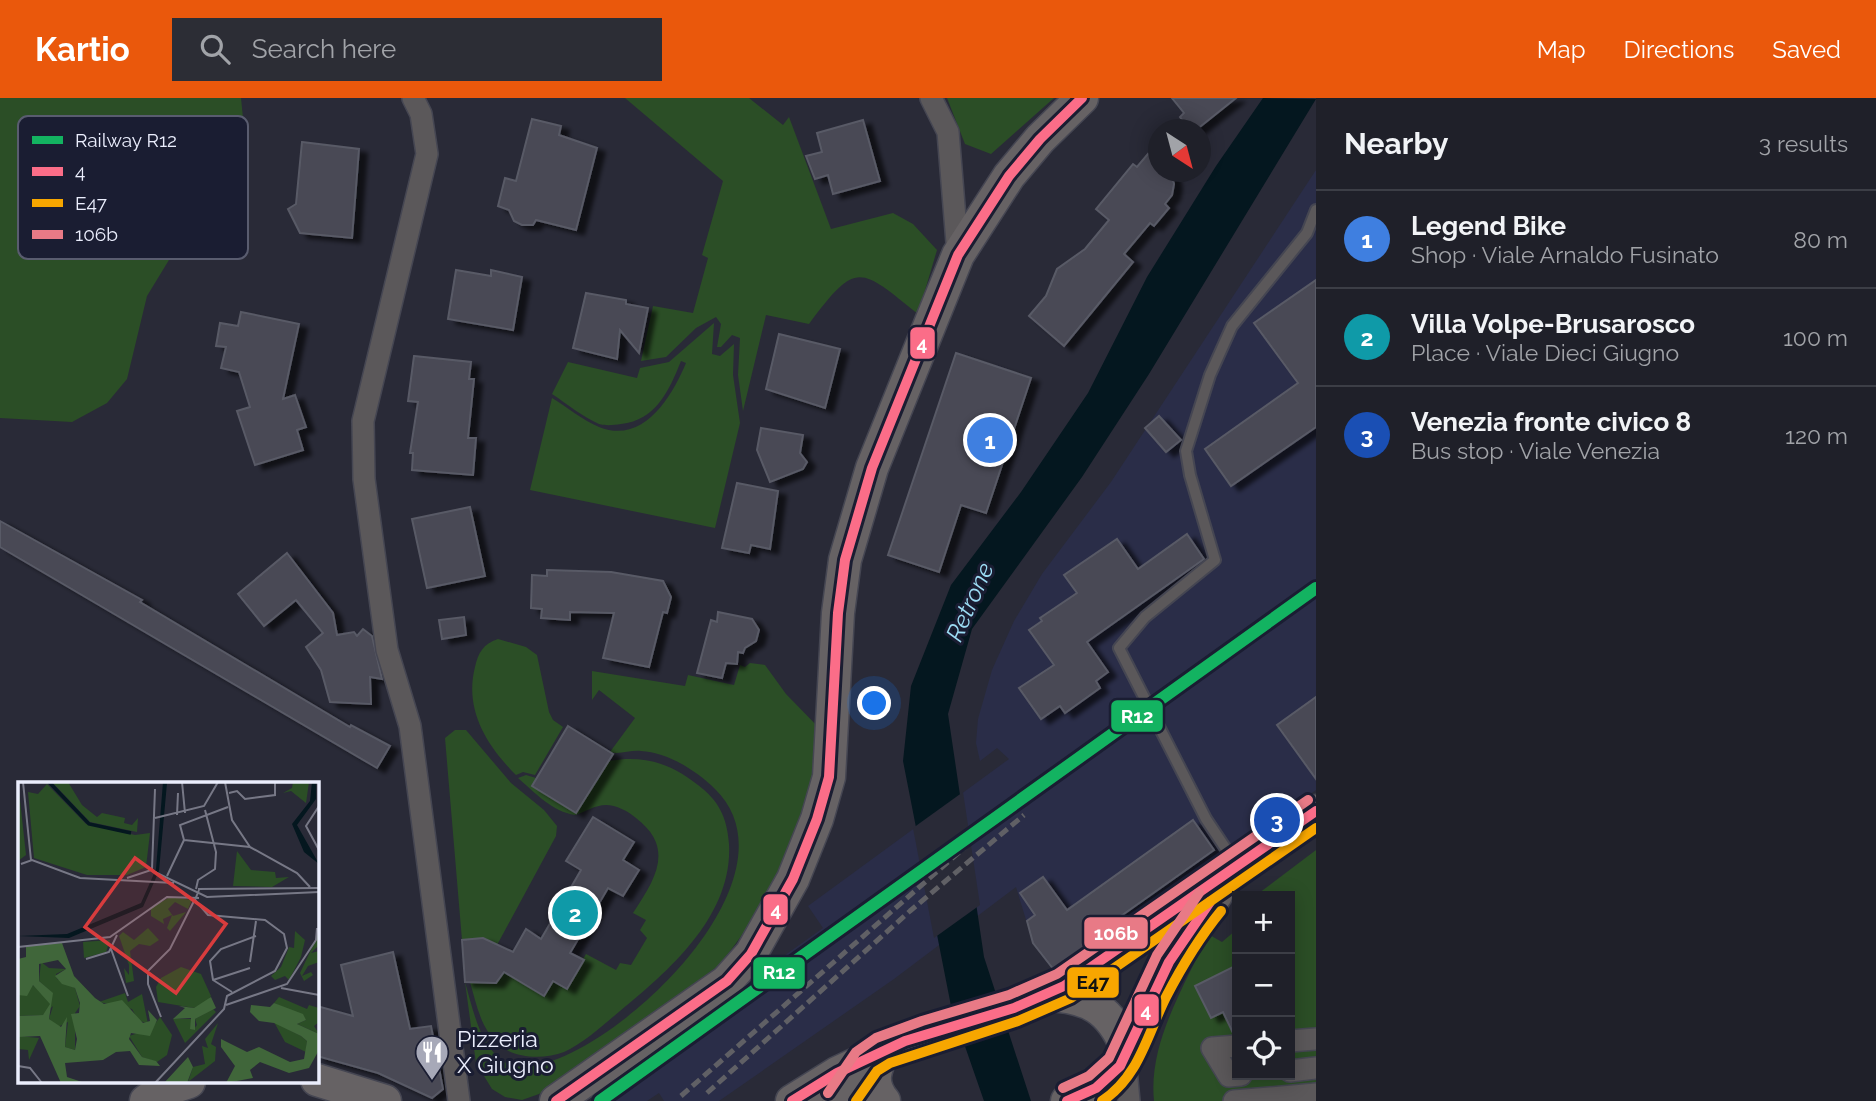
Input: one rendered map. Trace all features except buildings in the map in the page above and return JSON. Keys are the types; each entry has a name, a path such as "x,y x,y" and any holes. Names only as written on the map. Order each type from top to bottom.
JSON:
{"street":[{"path":"413,98 421,114 427,155 366,408 363,479 387,650 410,726 459,1101"},
{"path":"931,98 948,132 958,255"},
{"path":"569,1096 727,981 751,954 793,879 817,819 829,777 838,613 845,560 872,468 958,255 1009,176 1040,139 1082,98"},
{"path":"792,1101 837,1073 926,1034 1014,1009 1079,978 1316,811"},
{"path":"1068,1101 1085,1095 1104,1083 1126,1052 1172,952 1247,860"},
{"path":"1048,995 1078,996 1094,1004 1117,1028 1126,1052 1129,1101"},
{"path":"1295,1041 1316,1039"},
{"path":"1232,1046 1212,1048 1228,1076 1232,1076"},
{"path":"839,1101 876,1056"},
{"path":"876,1056 876,1092 884,1101"},
{"path":"1295,1070 1316,1068"},
{"path":"318,1080 385,1101"},
{"path":"146,1101 156,1093 183,1084"},
{"path":"1234,1101 1316,1094"}],"lane":[{"path":"1247,860 1206,819 1119,648 1145,617 1215,560 1190,475 1186,451 1210,375 1232,326 1307,233 1316,210"}],"shaded area":[{"path":"1316,170 1316,790 1104,944 1100,939 1054,971 1033,943 1016,887 894,979 719,1101 664,1101 659,1093 647,1101 598,1101 596,1097 602,1091 777,967 774,963 823,928 808,906 1009,759 997,748 980,761 976,743 978,719 992,670 1014,621 1042,574 1111,482"}],"green space":[{"path":"0,98 241,98 243,116 18,116 18,259 170,259 147,296 127,379 107,403 72,422 0,418"},
{"path":"625,98 749,98 783,125 789,117 831,229 893,213 913,224 937,250 918,314 883,287 859,277 849,280 838,289 809,324 766,315 743,411 738,375 740,338 732,335 721,347 717,347 721,324 716,317 696,328 666,357 641,361 653,306 693,313 708,258 702,255 723,181"},
{"path":"947,98 1054,98 991,154 965,144"},
{"path":"714,323 712,354 720,356 734,344 733,375 740,423 715,528 530,490 552,398 599,427 615,431 630,429 654,414 673,389 686,363 681,361 666,393 652,410 633,421 607,425 587,418 552,394 568,362 637,378 640,368 669,362"},
{"path":"498,639 526,647 537,655 549,712 553,720 563,727 535,775 523,772 516,775 505,764 487,739 475,712 472,683 476,662 485,646"},
{"path":"750,663 765,665 786,694 823,732 821,777 765,903 718,966 571,1074 539,1094 522,1100 505,1097 492,1089 476,1063 465,982 483,1036 495,1055 504,1062 535,1066 577,1050 625,1019 671,977 709,929 733,879 737,831 715,789 691,769 661,755 641,751 610,752 635,718 599,690 592,700 592,671 685,686 688,675 734,685 740,665 745,667"},
{"path":"455,730 466,730 511,783 544,810 557,826 556,836 497,945 483,938 462,940 445,738"},
{"path":"625,759 655,762 681,773 717,804 724,818 729,844 728,870 721,894 695,939 678,959 593,1033 557,1054 532,1057 516,1054 502,1047 489,1033 481,1018 470,982 496,983 504,972 553,981 566,989 586,954 616,970 620,963 631,965 647,938 640,930 646,920 633,913 649,888 658,864 655,841 648,829 626,811 606,805 575,815 567,813 544,801 518,778 526,775 536,778 532,786 576,813 608,761"},
{"path":"1316,850 1316,1101 1154,1101 1154,1079 1162,1036 1208,934 1222,942 1232,933 1232,1080 1295,1080 1295,891 1262,891"}],"water":[{"name":"Retrone","path":"1263,98 1316,99 1149,374 1082,477 972,629 948,714 984,957 1031,1101 984,1101 951,1006 903,761 911,686 951,585 1021,492 1088,393 1147,277 1206,182 1211,182 1211,174"}],"pier":[{"path":"963,792 980,905 934,938 913,828"}],"railway":[{"path":"681,1096 1013,805"},
{"path":"707,1093 910,911 1024,815"}],"rail line":[{"name":"R12","path":"600,1101 1316,588"}],"transit line":[{"name":"4","path":"556,1101 727,981 751,954 793,879 817,819 829,777 838,613 845,560 872,468 958,255 1009,176 1040,139 1082,98"},
{"name":"106b","path":"828,1093 856,1052 876,1038 1009,995 1057,974 1308,800"},
{"name":"4","path":"792,1101 837,1073 905,1041 1014,1008 1064,986 1316,811"},
{"name":"E47","path":"856,1101 877,1071 890,1063 1018,1021 1071,998 1316,828"},
{"name":"106b","path":"1063,1088 1089,1076 1109,1058 1157,955 1199,893"},
{"name":"4","path":"1067,1101 1096,1088 1120,1066 1169,962 1210,902"},
{"name":"E47","path":"1102,1101 1115,1091 1134,1068 1178,974 1221,911"}],"place":[{"name":"Legend Bike","path":"990,440"},
{"name":"Venezia fronte civico 8","path":"1277,820"},
{"name":"Villa Volpe-Brusarosco","path":"575,913"},
{"name":"Pizzeria X Giugno","path":"432,1082"}]}
